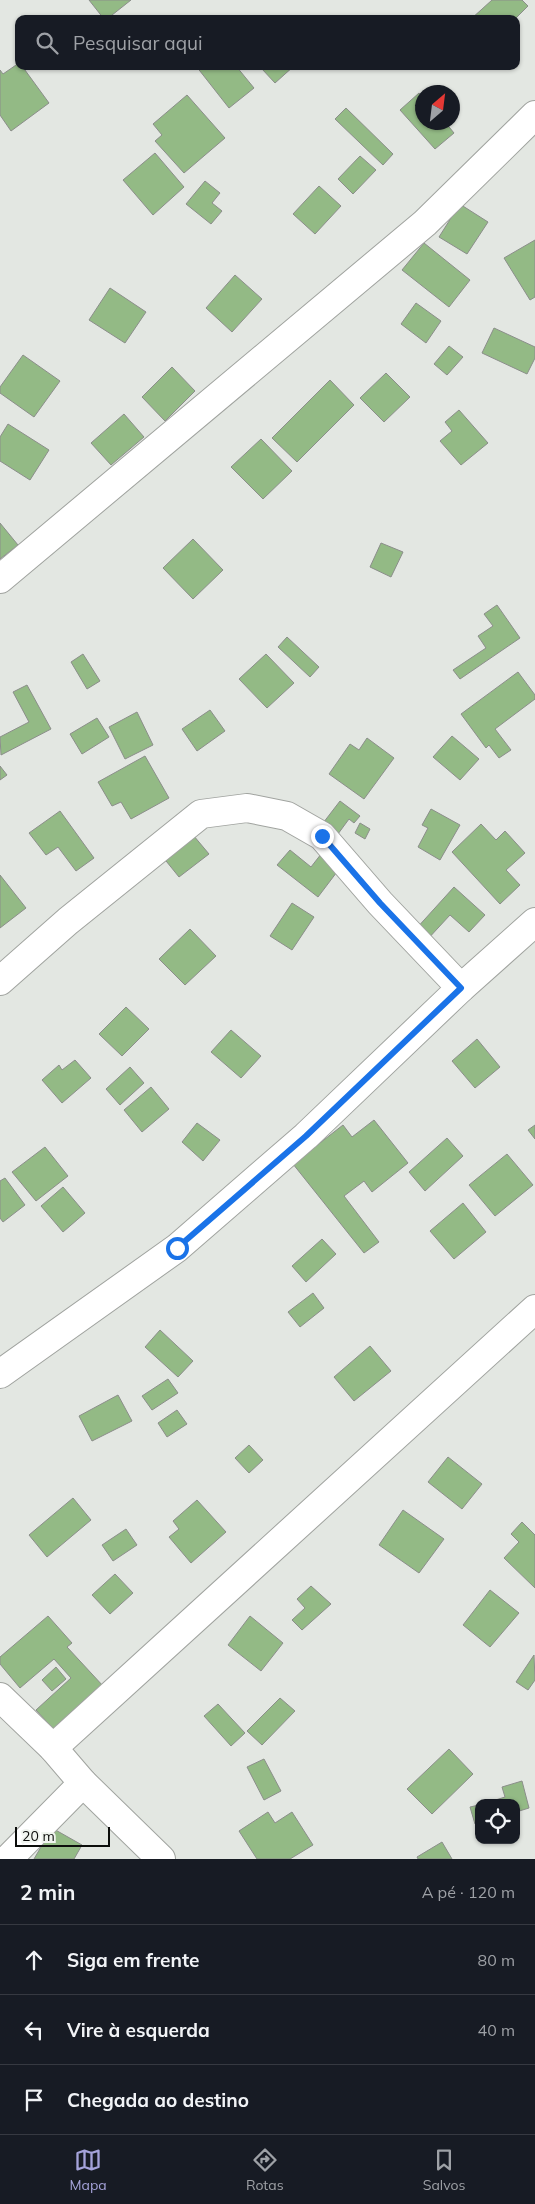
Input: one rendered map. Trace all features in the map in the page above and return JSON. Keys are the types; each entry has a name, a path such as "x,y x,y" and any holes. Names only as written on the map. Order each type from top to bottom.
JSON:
{"street":[{"path":"0,579 425,223 535,115"},
{"path":"0,981 68,921 201,814 247,808 287,816 322,836 380,903 461,988"},
{"path":"0,1374 177,1248 306,1136 461,988 535,922"},
{"path":"53,1748 535,1309"},
{"path":"0,1697 53,1748 82,1783 161,1859"},
{"path":"8,1859 82,1783"}],"building":[{"path":"89,0 131,0 112,15 101,15"},
{"path":"492,0 522,0 528,6 519,15 475,15"},
{"path":"15,66 15,70 25,70 49,103 11,131 0,115 0,70 3,74"},
{"path":"199,70 239,70 254,88 229,108"},
{"path":"263,70 290,70 275,83"},
{"path":"187,95 225,138 184,173 155,141 162,135 153,124"},
{"path":"415,97 415,127 400,110"},
{"path":"346,108 393,154 383,165 335,119"},
{"path":"418,130 452,130 454,133 435,149"},
{"path":"155,153 184,187 153,215 123,180"},
{"path":"360,156 376,170 353,194 338,179"},
{"path":"205,181 220,193 212,203 222,211 211,224 186,204"},
{"path":"319,186 341,206 315,234 293,214"},
{"path":"455,201 488,222 467,254 439,237 451,218 446,215"},
{"path":"535,240 535,297 530,300 504,258"},
{"path":"424,243 470,280 449,307 402,270"},
{"path":"235,275 262,299 232,332 206,308"},
{"path":"110,288 146,312 125,343 89,320"},
{"path":"416,303 441,321 426,343 401,324"},
{"path":"494,328 535,347 535,358 527,374 482,353"},
{"path":"449,346 463,357 447,375 434,364"},
{"path":"23,355 60,381 34,417 0,393 0,387"},
{"path":"172,367 195,391 165,421 142,397"},
{"path":"386,373 410,397 384,422 360,398"},
{"path":"330,380 354,405 297,462 272,438"},
{"path":"459,410 488,443 461,465 440,441 452,431 445,422"},
{"path":"124,414 144,437 111,465 91,443"},
{"path":"8,424 49,450 30,480 0,461 0,437"},
{"path":"261,439 292,471 263,499 231,467"},
{"path":"0,523 18,545 0,559"},
{"path":"193,539 223,570 193,599 163,568"},
{"path":"381,543 403,552 391,577 370,567"},
{"path":"497,605 520,638 460,679 453,670 486,648 478,636 493,626 484,614"},
{"path":"287,637 319,667 310,677 278,647"},
{"path":"83,654 100,681 87,689 71,662"},
{"path":"266,654 294,683 267,708 239,679"},
{"path":"518,672 535,695 535,699 495,729 511,750 499,758 489,745 486,748 461,714"},
{"path":"27,685 51,729 1,755 0,737 29,722 13,692"},
{"path":"210,710 225,731 197,751 182,729"},
{"path":"137,712 153,745 125,759 109,727"},
{"path":"97,718 109,737 82,754 70,734"},
{"path":"452,736 479,759 460,780 433,757"},
{"path":"367,738 394,758 364,799 329,774 350,744 359,750"},
{"path":"145,756 169,798 131,819 121,802 112,806 98,782"},
{"path":"0,766 7,775 0,780"},
{"path":"340,801 360,816 354,823 349,819 335,838 320,827"},
{"path":"431,809 460,825 440,860 418,847 428,828 422,825"},
{"path":"60,811 94,858 76,871 58,847 46,855 29,833"},
{"path":"183,823 209,854 179,877 154,846"},
{"path":"360,823 370,829 365,839 355,833"},
{"path":"481,824 496,840 505,831 525,853 506,870 520,885 500,904 452,852"},
{"path":"325,849 343,864 318,897 277,865 290,850 311,867"},
{"path":"0,875 26,908 0,928"},
{"path":"454,887 485,915 469,932 450,915 426,941 415,930"},
{"path":"292,903 314,917 292,950 270,936"},
{"path":"190,929 216,956 185,985 159,959"},
{"path":"126,1007 149,1029 122,1056 99,1034"},
{"path":"231,1030 261,1056 241,1078 211,1052"},
{"path":"477,1039 500,1067 475,1088 452,1061"},
{"path":"75,1060 91,1078 62,1103 42,1080 59,1065 62,1070"},
{"path":"130,1067 144,1083 120,1105 106,1089"},
{"path":"151,1087 169,1109 142,1132 124,1110"},
{"path":"374,1120 408,1163 372,1192 364,1181 344,1196 379,1242 364,1253 293,1164 343,1125 352,1137"},
{"path":"197,1123 220,1140 203,1161 182,1142"},
{"path":"535,1125 535,1139 528,1130"},
{"path":"447,1138 463,1156 425,1191 409,1172"},
{"path":"45,1147 68,1176 36,1201 12,1172"},
{"path":"507,1154 533,1185 495,1216 469,1185"},
{"path":"5,1178 25,1205 3,1222 0,1218 0,1181"},
{"path":"63,1187 85,1213 63,1232 41,1206"},
{"path":"463,1203 486,1232 454,1259 430,1231"},
{"path":"322,1239 336,1254 306,1282 292,1266"},
{"path":"313,1293 324,1308 300,1327 288,1312"},
{"path":"160,1330 193,1361 178,1377 145,1347"},
{"path":"370,1346 391,1371 354,1401 334,1377"},
{"path":"168,1379 178,1393 152,1410 142,1396"},
{"path":"118,1395 132,1421 92,1441 79,1416"},
{"path":"177,1410 187,1424 167,1437 158,1423"},
{"path":"249,1445 263,1460 249,1473 235,1458"},
{"path":"448,1457 482,1484 462,1509 428,1482"},
{"path":"73,1498 91,1520 47,1557 29,1535"},
{"path":"197,1500 226,1532 191,1563 169,1537 179,1529 173,1521"},
{"path":"403,1510 444,1539 419,1573 379,1545"},
{"path":"522,1522 535,1535 535,1588 504,1558 519,1542 511,1534"},
{"path":"126,1529 137,1545 113,1561 102,1545"},
{"path":"115,1574 133,1593 110,1614 92,1595"},
{"path":"311,1586 331,1604 302,1630 292,1620 305,1608 297,1599"},
{"path":"490,1590 519,1613 490,1647 463,1625"},
{"path":"48,1616 72,1643 67,1647 104,1687 55,1731 36,1710 71,1678 54,1659 20,1688 0,1664 0,1657"},
{"path":"250,1616 283,1643 261,1671 228,1645"},
{"path":"534,1655 535,1680 528,1690 516,1682"},
{"path":"56,1667 66,1679 52,1691 42,1680"},
{"path":"280,1698 295,1711 262,1745 247,1731"},
{"path":"218,1704 245,1733 231,1746 204,1716"},
{"path":"449,1749 473,1774 432,1814 407,1789"},
{"path":"264,1759 281,1791 264,1800 247,1767"},
{"path":"522,1781 529,1808 520,1811 520,1799 499,1799 505,1797 502,1787"},
{"path":"475,1806 475,1824 470,1807"},
{"path":"268,1812 275,1823 292,1812 313,1845 290,1859 257,1859 239,1831"},
{"path":"52,1828 82,1845 74,1859 34,1859"},
{"path":"442,1842 452,1859 418,1859 417,1857"}],"route":[{"path":"177,1248 306,1136 461,988 380,903 322,836"}]}
